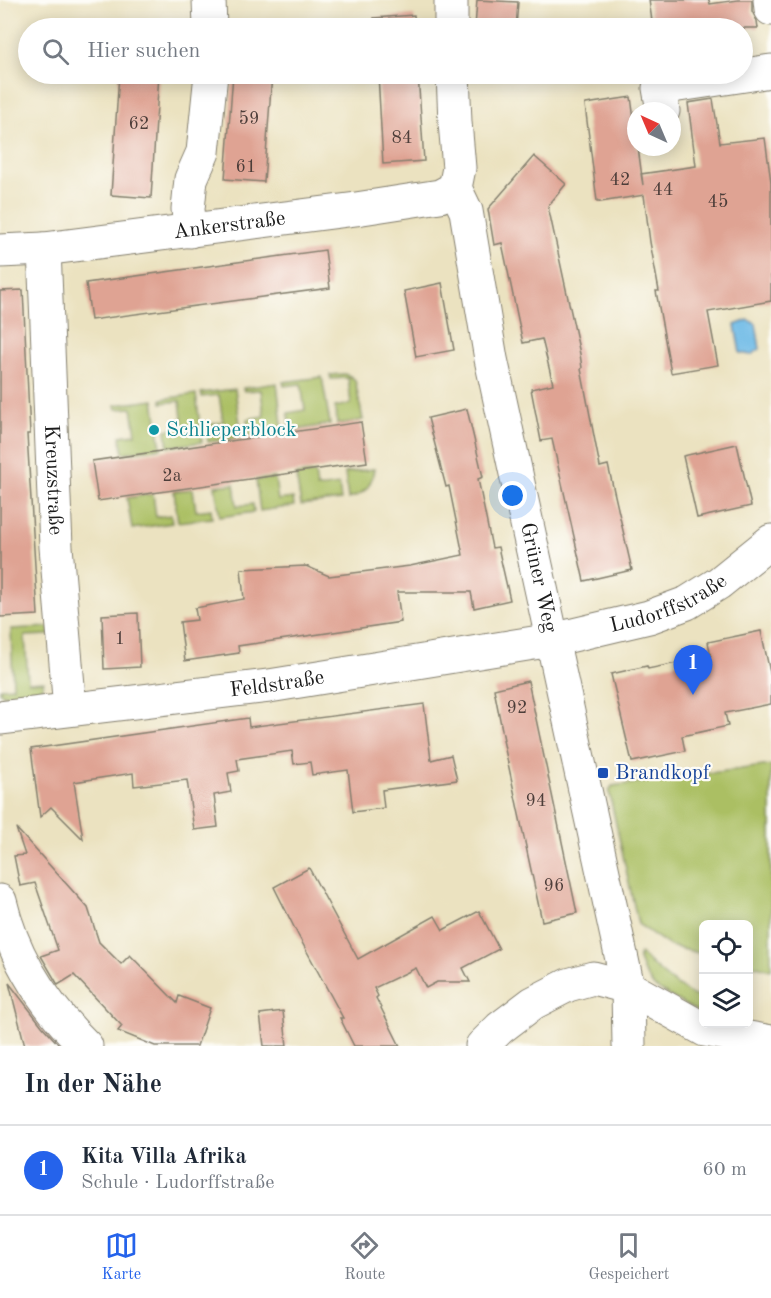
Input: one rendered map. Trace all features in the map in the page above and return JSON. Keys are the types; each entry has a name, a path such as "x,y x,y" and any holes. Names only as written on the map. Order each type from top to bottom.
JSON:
{"street":[{"path":"209,0 210,18"},
{"path":"451,0 451,18"},
{"path":"770,0 771,9"},
{"path":"753,73 771,70"},
{"path":"190,231 188,209 191,179 202,152 210,84"},
{"name":"Grüner Weg","path":"453,84 459,168 455,188 466,211 491,358 628,987 629,1046"},
{"path":"661,102 659,88 684,84"},
{"name":"Ankerstraße","path":"0,251 44,249 356,209 440,196 455,188"},
{"name":"Kreuzstraße","path":"44,249 56,547 70,709"},
{"name":"Ludorffstraße","path":"552,640 649,617 687,603 719,583 771,541"},
{"name":"Feldstraße","path":"0,718 269,686 552,640"},
{"path":"0,901 13,944 32,981 51,1008 86,1046"},
{"path":"482,1046 500,1028 533,1003 568,985 593,978 628,987 705,1030 771,1042"}],"green space":[{"path":"344,374 355,380 363,420 337,424 335,407 351,404 348,378 331,379 330,375"},
{"path":"322,377 330,424 290,431 288,413 305,410 301,384 284,386 283,382"},
{"path":"277,383 283,432 249,436 247,419 264,416 261,390 244,391 243,388"},
{"path":"235,389 242,437 208,442 206,425 223,422 219,395 202,397 201,393"},
{"path":"196,394 202,442 168,447 166,430 183,427 180,401 162,403 162,399"},
{"path":"154,400 161,448 123,453 120,436 136,434 132,408 116,409 115,405"},
{"path":"374,469 367,488 348,499 345,473"},
{"path":"315,473 317,488 339,485 341,500 301,505 296,475"},
{"path":"275,478 278,500 293,498 294,506 260,511 256,480"},
{"path":"234,484 237,506 253,504 254,512 220,517 215,486"},
{"path":"193,489 196,511 211,509 212,518 178,522 174,491"},
{"path":"153,494 156,517 171,515 172,523 132,529 127,498"},
{"path":"49,627 49,635 25,636 28,682 44,681 39,691 22,695 0,693 0,688 13,687 11,629"},
{"path":"771,765 771,970 753,965 753,920 699,920 699,953 670,946 638,924 609,792 612,786"},
{"path":"640,953 669,980 699,998 699,1013 654,987 643,971 638,956"}],"water":[{"path":"748,320 756,324 760,349 751,355 740,353 735,325"}],"building":[{"path":"477,0 518,2 517,18 476,18"},
{"path":"649,0 709,0 710,4 752,0 752,11 758,28 753,28 753,18 652,18"},
{"path":"414,15 414,18 374,18"},
{"path":"118,84 158,84 151,198 111,195"},
{"path":"232,84 271,84 264,182 225,179"},
{"path":"379,84 419,84 424,161 383,164"},
{"path":"631,97 632,102 627,102 627,156 639,156 642,174 696,166 688,103 713,99 720,143 765,138 771,182 771,301 708,312 718,365 671,373 656,291 659,291 644,195 597,201 586,104"},
{"path":"534,156 566,184 548,206 580,354 600,467 608,465 632,570 584,581 552,439 541,441 531,389 553,384 542,339 523,343 502,243 494,245 488,209"},
{"path":"325,250 330,288 91,320 86,283"},
{"path":"442,283 454,350 416,357 404,291"},
{"path":"23,290 30,434 27,434 38,615 0,617 0,291"},
{"path":"467,409 483,477 478,479 492,548 498,547 510,600 474,608 471,592 397,592 401,622 238,646 239,653 185,661 180,622 197,620 195,608 244,599 241,569 306,566 329,576 410,566 463,555 449,486 446,487 428,418"},
{"path":"361,422 367,462 98,501 92,461"},
{"path":"737,444 751,506 697,518 683,456"},
{"path":"138,613 140,667 104,669 102,615"},
{"path":"761,631 771,677 771,704 725,713 728,726 682,736 685,751 632,762 611,674 711,656 708,642"},
{"path":"528,681 577,913 542,921 494,689"},
{"path":"424,704 431,760 451,755 457,780 382,790 384,808 353,812 348,770 312,775 310,762 294,764 292,751 237,759 239,771 228,773 231,792 214,795 218,827 194,830 187,780 134,786 133,773 74,782 83,839 51,807 40,817 31,749 248,718 249,727"},
{"path":"16,828 88,908 99,942 121,964 130,955 177,1003 179,996 210,1008 197,1046 155,1046 118,1031 122,1026 74,975 58,985 41,956 58,950 35,883 20,886 14,856 25,855"},
{"path":"309,868 358,959 435,916 443,930 479,911 499,949 463,968 470,982 437,982 426,988 416,968 374,988 378,996 376,998 400,1046 354,1046 340,1018 343,1018 274,887"},
{"path":"9,983 42,1026 60,1046 25,1046"},
{"path":"283,1011 287,1046 264,1046 260,1014"}],"place":[{"name":"Schlieperblock","path":"154,430"},
{"name":"Kita Villa Afrika","path":"693,695"},
{"name":"Brandkopf","path":"603,773"}]}
